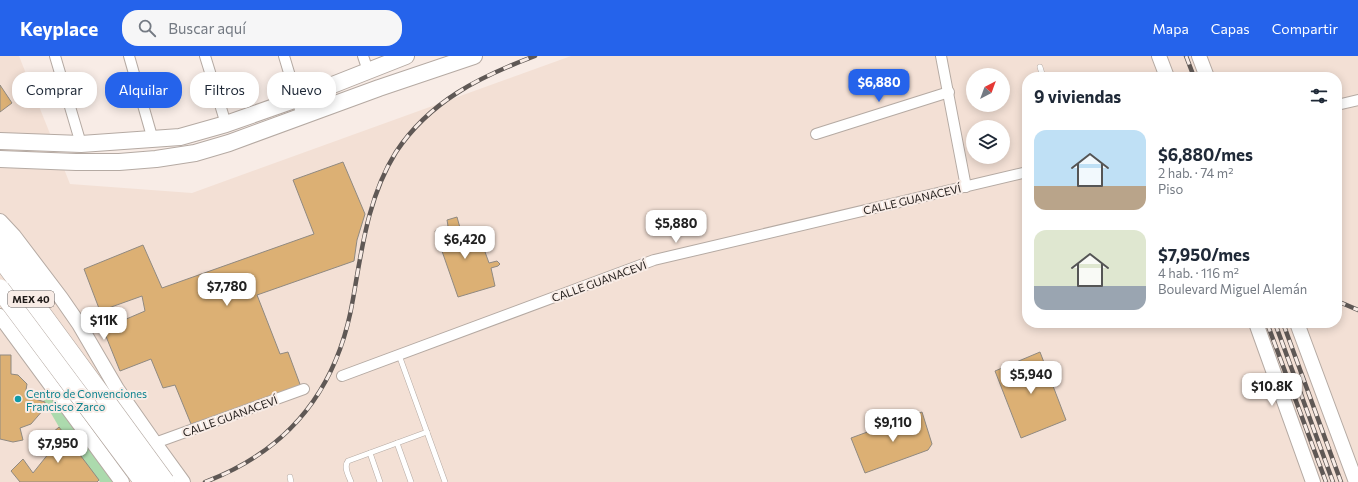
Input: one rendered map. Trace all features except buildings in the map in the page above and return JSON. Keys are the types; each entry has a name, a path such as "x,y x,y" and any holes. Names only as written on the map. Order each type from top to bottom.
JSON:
{"highway":[{"path":"0,234 78,346 87,361 95,386"},
{"name":"MEX 40","path":"0,257 165,482"},
{"name":"MEX 40","path":"0,289 143,482"}],"main road":[{"path":"336,84 406,56"},
{"path":"0,159 112,162 156,159 195,153 229,143 474,56"},
{"path":"0,141 81,144 180,138 271,108"}],"street":[{"path":"55,56 81,144"},
{"path":"129,56 153,140"},
{"path":"205,56 226,124"},
{"path":"284,56 289,72"},
{"path":"363,56 368,71"},
{"path":"941,56 966,187"},
{"path":"1159,56 1165,72"},
{"path":"1199,56 1205,72"},
{"path":"816,134 949,92"},
{"path":"1342,104 1358,100"},
{"path":"300,108 302,116"},
{"name":"CALLE GUANACEVÍ","path":"342,376 654,260 1022,173"},
{"path":"0,221 14,236 61,298 79,324 117,389 184,482"},
{"path":"0,316 122,482"},
{"path":"1258,328 1313,482"},
{"path":"1299,328 1356,482"},
{"name":"CALLE GUANACEVÍ","path":"157,446 304,389"},
{"path":"143,482 150,472 157,446"}],"lane":[{"path":"1040,68 1041,72"},
{"path":"399,355 445,482"},
{"path":"351,482 346,468 348,461 427,432"},
{"path":"397,443 411,482"},
{"path":"370,453 380,482"}],"shaded area":[{"path":"0,56 19,56 25,72 12,72 12,108 40,108 70,184 192,193 571,56 1358,56 1358,482 0,482"}],"green space":[{"path":"51,388 118,482 100,482 59,427 41,396"}],"railway":[{"path":"205,482 235,469 262,452 285,434 305,412 322,388 336,361 346,331 363,242 372,205 386,169 409,134 424,118 457,93 475,82 535,56"},
{"path":"1186,56 1192,72"},
{"path":"1342,303 1358,310"},
{"path":"1269,328 1326,482"},
{"path":"1277,328 1333,482"},
{"path":"1285,328 1341,482"}],"place":[{"name":"Centro de Convenciones Francisco Zarco","path":"18,399"}]}
